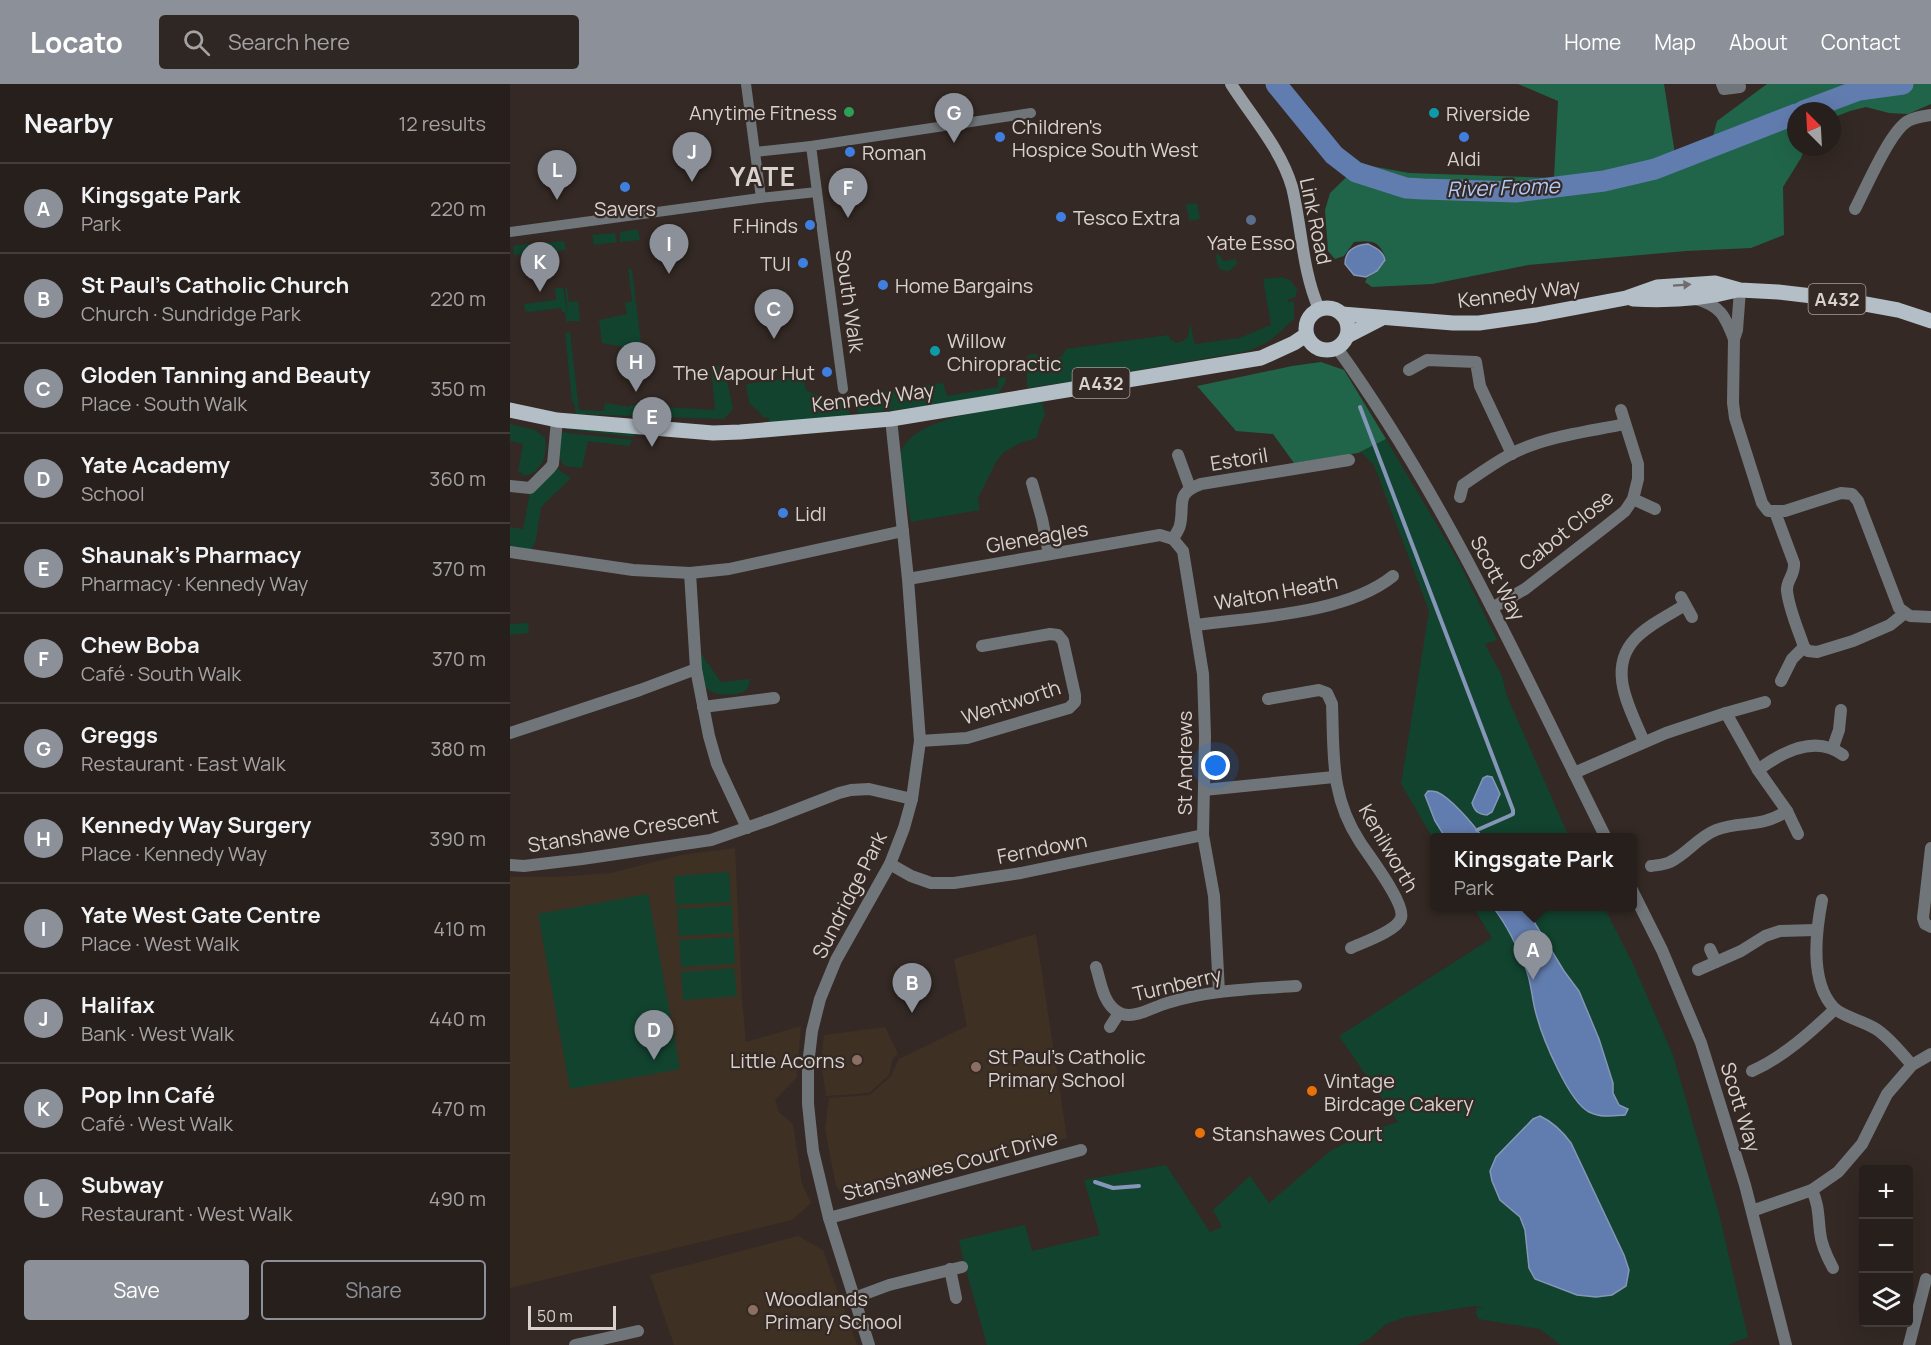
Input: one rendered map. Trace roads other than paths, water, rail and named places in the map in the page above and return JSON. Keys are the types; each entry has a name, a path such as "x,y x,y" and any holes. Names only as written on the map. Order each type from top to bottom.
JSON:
{"main road":[{"name":"Link Road","path":"1231,84 1276,152 1291,185 1307,273 1319,309"},
{"name":"Kennedy Way","path":"1342,314 1479,323 1626,298 1657,287 1715,283 1740,290 1838,299 1898,310 1931,321"},
{"name":"Kennedy Way","path":"1626,298 1661,300 1717,295 1740,290"},
{"name":"A432","path":"1319,309 1327,307 1342,314"},
{"path":"1319,309 1307,319 1305,327 1306,335 1320,350 1329,350 1382,318"},
{"path":"1342,314 1346,321 1342,342"},
{"name":"Kennedy Way","path":"510,410 557,420 713,433 792,429 891,419 1261,357 1294,343 1306,335"}],"street":[{"path":"746,84 761,198"},
{"path":"1722,84 1724,89 1740,87"},
{"path":"755,152 811,146 1031,113"},
{"path":"1855,209 1882,156 1900,127 1908,121 1931,115"},
{"name":"South Walk","path":"811,146 843,389"},
{"path":"510,232 817,192"},
{"path":"1740,290 1739,317 1734,339 1733,403 1735,418 1762,503 1768,511 1775,512 1785,511 1841,492 1847,492 1855,497 1899,608 1910,616 1931,617"},
{"path":"1692,297 1707,302 1725,316 1734,339"},
{"name":"Scott Way","path":"1342,342 1419,472 1492,608 1604,833"},
{"path":"1409,370 1426,360 1476,362 1480,386 1512,454"},
{"name":"Cabot Close","path":"1492,608 1525,589 1625,511 1633,499 1638,479 1638,464 1621,410"},
{"name":"Sundridge Park","path":"868,1345 829,1218 813,1151 808,1104 808,1065 812,1031 820,999 836,960 890,864 904,828 912,799 920,741 908,579 891,419"},
{"path":"510,486 530,488 553,464 557,420"},
{"path":"1460,497 1463,485 1512,454 1541,442 1625,424"},
{"path":"1178,455 1190,488"},
{"name":"Estoril","path":"1173,539 1180,527 1182,500 1190,488 1201,484 1349,460"},
{"path":"1032,483 1042,519 1048,554"},
{"name":"Cabot Close","path":"1633,499 1655,509"},
{"path":"1775,512 1794,563 1794,572 1787,587 1804,647 1808,651 1816,652 1853,641 1890,625 1905,613"},
{"path":"510,552 633,570 690,573 729,569 903,531"},
{"name":"Gleneagles","path":"908,579 1160,535 1173,539"},
{"name":"St Andrews","path":"1173,539 1183,551 1203,674 1205,736 1203,835 1214,896 1219,992"},
{"path":"690,573 696,669 703,707 717,764 747,828"},
{"name":"Walton Heath","path":"1196,625 1294,612 1348,600 1384,583 1393,576"},
{"path":"1644,742 1620,680 1623,660 1635,639 1683,601 1692,617"},
{"name":"Wentworth","path":"920,741 967,738 1069,708 1075,702 1076,695 1063,641 1058,635 1050,634 982,646"},
{"path":"1781,681 1792,659 1804,647"},
{"path":"510,734 696,669"},
{"name":"Kenilworth","path":"1268,699 1319,690 1327,693 1332,704 1334,777 1348,822 1390,886 1401,908 1402,916 1395,927 1351,948"},
{"path":"703,707 774,698"},
{"path":"1574,773 1666,733 1765,702"},
{"path":"1758,770 1793,748 1807,746 1838,751 1841,710"},
{"path":"1726,713 1758,770 1787,811 1798,834"},
{"path":"1204,790 1334,777"},
{"name":"Stanshawe Crescent","path":"510,865 524,866 582,859 711,840 851,790 869,789 912,799"},
{"path":"1651,866 1667,864 1715,830 1761,824 1787,811"},
{"name":"Ferndown","path":"890,864 911,876 931,883 954,884 1021,873 1203,835"},
{"path":"1931,848 1928,892 1923,918 1925,924 1931,927"},
{"name":"Scott Way","path":"1637,900 1662,950 1701,1043 1752,1211 1786,1345"},
{"path":"1822,900 1816,930 1819,981 1834,1009 1875,1028 1912,1065"},
{"path":"1698,970 1741,951 1765,936 1780,931 1816,930"},
{"path":"1710,949 1716,962"},
{"name":"Turnberry","path":"1096,967 1104,996 1119,1013 1129,1016 1166,1003 1219,992 1296,986"},
{"path":"1752,1071 1766,1065 1803,1038 1834,1009"},
{"path":"1110,1027 1119,1013"},
{"path":"1752,1211 1812,1190 1838,1172 1862,1144 1887,1094 1912,1065 1931,1054"},
{"name":"Stanshawes Court Drive","path":"829,1218 1081,1150"},
{"path":"1812,1190 1818,1205 1820,1234 1833,1268"},
{"path":"854,1298 890,1285 956,1268 956,1299"},
{"path":"1909,1345 1926,1303 1926,1279"},
{"path":"575,1345 615,1341 638,1331"}],"water":[{"path":"1368,244 1381,252 1385,260 1377,271 1366,277 1354,275 1345,264 1345,259 1355,247"},
{"path":"1492,777 1500,794 1492,812 1487,815 1477,812 1472,803 1483,778"},
{"path":"1428,791 1443,795 1479,833 1442,833 1425,795"},
{"path":"1496,911 1527,911 1579,991 1599,1039 1613,1083 1613,1093 1619,1105 1628,1109 1625,1115 1594,1114 1581,1106 1573,1096 1545,1040 1535,1011 1529,977 1520,955"},
{"path":"1540,1116 1549,1121 1571,1143 1624,1255 1629,1270 1626,1286 1612,1295 1596,1297 1577,1295 1535,1279 1529,1268 1525,1230 1520,1217 1500,1200 1492,1181 1490,1171 1496,1157 1533,1119"}],"waterway":[{"name":"River Frome","path":"1276,84 1334,155 1356,172 1406,188 1516,192 1604,181 1655,169 1787,118"},
{"name":"River Frome","path":"1827,102 1859,90 1903,84"},
{"path":"1360,407 1513,810 1513,814 1477,830"},
{"path":"1095,1182 1113,1188 1139,1186"}],"place":[{"name":"Anytime Fitness","path":"849,112"},
{"name":"Riverside","path":"1434,113"},
{"name":"Children's Hospice South West","path":"1000,137"},
{"name":"Aldi","path":"1464,137"},
{"name":"Greggs","path":"954,143"},
{"name":"Roman","path":"850,152"},
{"name":"Halifax","path":"692,182"},
{"name":"Savers","path":"625,187"},
{"name":"Subway","path":"557,200"},
{"name":"Tesco Extra","path":"1061,217"},
{"name":"Chew Boba","path":"848,218"},
{"name":"Yate Esso","path":"1251,220"},
{"name":"F.Hinds","path":"810,225"},
{"name":"TUI","path":"803,263"},
{"name":"Yate West Gate Centre","path":"669,274"},
{"name":"Home Bargains","path":"883,285"},
{"name":"Pop Inn Café","path":"540,292"},
{"name":"Gloden Tanning and Beauty","path":"774,339"},
{"name":"Willow Chiropractic","path":"935,351"},
{"name":"The Vapour Hut","path":"827,372"},
{"name":"Kennedy Way Surgery","path":"636,392"},
{"name":"Shaunak's Pharmacy","path":"652,447"},
{"name":"Lidl","path":"783,513"},
{"name":"Kingsgate Park","path":"1533,980"},
{"name":"St Paul's Catholic Church","path":"912,1013"},
{"name":"Yate Academy","path":"654,1060"},
{"name":"Little Acorns","path":"857,1060"},
{"name":"St Paul's Catholic Primary School","path":"976,1067"},
{"name":"Vintage Birdcage Cakery","path":"1312,1091"},
{"name":"Stanshawes Court","path":"1200,1133"},
{"name":"Woodlands Primary School","path":"753,1310"}],"district":[{"name":"YATE","path":"763,176"}]}
